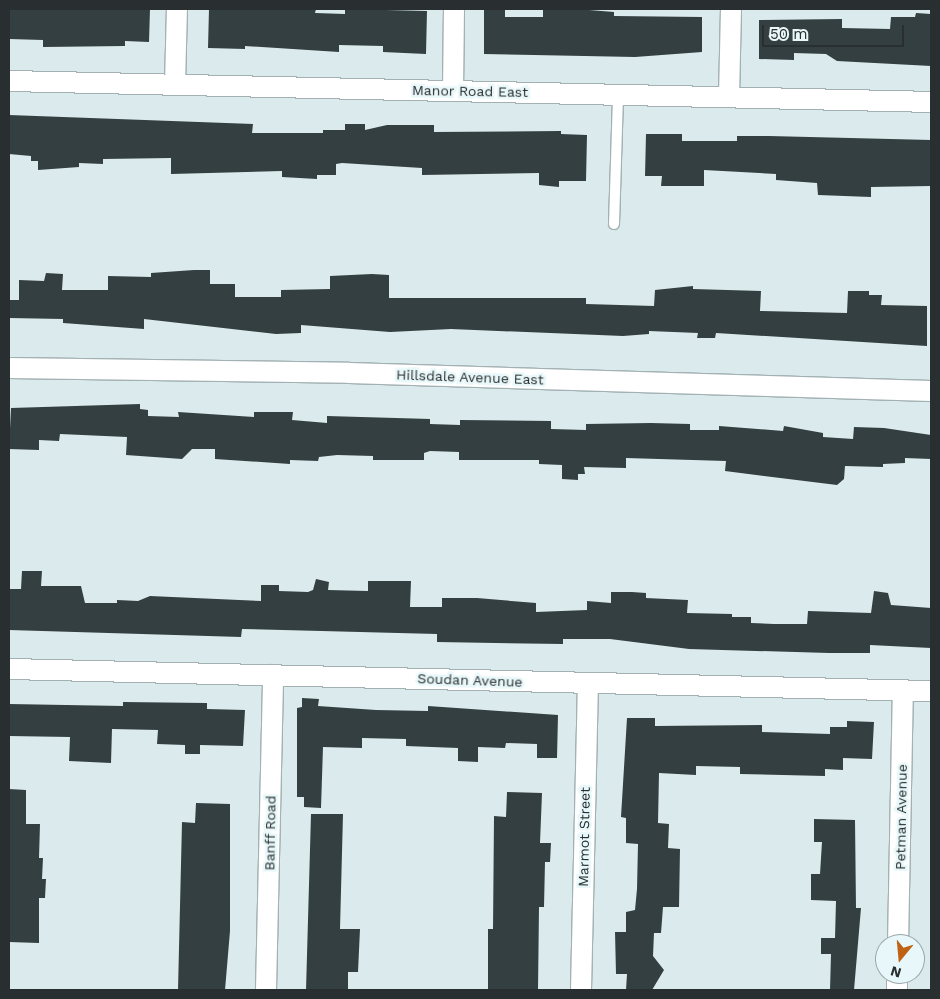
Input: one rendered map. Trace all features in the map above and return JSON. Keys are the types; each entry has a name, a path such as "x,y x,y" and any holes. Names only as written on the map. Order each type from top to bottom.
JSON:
{"street":[{"path":"175,84 177,9"},
{"path":"453,90 454,9"},
{"path":"728,97 731,9"},
{"name":"Manor Road East","path":"9,81 931,102"},
{"name":"Hillsdale Avenue East","path":"9,368 349,373 931,391"},
{"name":"Soudan Avenue","path":"9,669 931,691"},
{"name":"Banff Road","path":"266,990 273,675"},
{"name":"Marmot Street","path":"581,990 588,684"},
{"name":"Petman Avenue","path":"898,934 903,690"}],"lane":[{"path":"614,224 618,94"}],"building":[{"path":"9,9 150,9 149,42 125,41 125,46 43,47 43,40 9,39"},
{"path":"209,9 316,9 315,13 345,14 345,9 427,11 426,54 383,52 383,46 339,45 339,52 245,46 245,49 208,48"},
{"path":"484,9 505,9 505,17 543,17 543,10 589,10 614,12 614,16 702,17 702,52 635,57 484,54"},
{"path":"916,13 931,14 931,66 837,61 826,54 794,53 794,60 759,59 759,20 842,19 842,28 890,29 891,17 915,17"},
{"path":"9,115 253,124 252,133 323,133 323,130 345,130 345,124 365,124 365,130 387,125 434,125 434,132 561,131 561,134 587,135 586,181 559,181 559,187 539,185 539,173 422,175 422,168 342,163 336,164 336,175 317,175 317,179 282,177 282,171 171,174 171,158 103,159 103,164 79,163 79,167 38,170 38,161 31,161 31,156 9,154"},
{"path":"646,134 682,134 682,141 737,141 737,136 931,140 931,186 871,187 871,197 818,195 817,183 776,180 776,174 704,170 704,186 661,186 662,176 645,176"},
{"path":"210,270 210,284 235,284 235,297 281,297 281,290 330,289 330,276 372,274 389,275 389,298 586,298 586,304 654,306 655,290 693,286 693,289 761,291 760,311 847,313 848,291 869,291 869,295 882,295 881,305 927,306 927,346 716,333 715,338 697,338 698,333 649,331 649,334 623,336 451,329 390,332 301,325 301,333 276,334 144,319 144,329 63,323 63,319 9,318 9,300 19,300 19,280 44,281 46,273 63,274 62,290 108,290 108,276 151,277 151,273"},
{"path":"140,404 140,409 148,410 148,416 179,417 178,412 254,417 254,412 293,412 292,420 327,423 327,416 430,419 430,424 460,425 460,420 551,421 551,429 586,430 586,424 690,424 690,430 719,430 719,426 783,431 784,426 823,433 823,437 853,439 854,427 884,428 931,435 931,459 905,458 905,463 883,464 883,467 845,466 844,479 837,485 725,471 726,461 626,458 626,468 584,467 585,474 578,474 578,480 562,479 562,465 539,464 539,460 459,460 459,452 430,451 424,453 424,460 373,460 373,456 337,455 319,457 318,461 290,460 290,464 215,459 215,449 192,449 182,459 126,455 127,437 60,434 59,441 39,440 39,450 9,449 11,408"},
{"path":"22,571 42,571 41,586 81,586 85,603 117,603 117,600 138,601 150,596 261,601 261,585 279,585 279,591 308,592 313,590 316,579 329,582 328,590 368,591 368,581 411,581 410,607 442,607 442,598 477,598 536,603 536,612 587,610 587,601 611,603 611,592 632,592 646,593 646,598 688,600 687,613 732,614 732,617 751,617 751,623 774,624 807,624 808,611 871,613 874,591 888,593 891,605 931,608 931,648 870,645 870,653 829,653 689,649 610,639 563,639 563,644 437,642 437,634 242,629 241,637 9,630 9,589 21,589"},
{"path":"302,698 319,699 318,706 376,710 428,711 428,706 558,715 557,758 537,758 537,744 506,743 505,748 478,747 478,762 458,761 458,748 406,746 406,739 362,738 362,748 323,747 321,808 304,807 304,797 297,797 297,708 302,707"},
{"path":"123,702 207,703 207,709 245,710 243,746 200,745 200,754 185,754 185,745 157,744 158,730 112,729 111,763 69,761 70,737 9,736 9,704 123,706"},
{"path":"627,718 655,718 655,726 762,725 762,732 830,734 830,727 847,727 847,721 874,722 872,759 843,758 843,770 825,769 825,776 740,774 740,767 696,766 696,775 659,773 658,823 669,824 668,848 680,849 679,907 663,907 661,933 654,933 653,956 664,970 652,990 626,990 627,974 616,974 615,932 626,932 626,912 635,910 637,889 638,844 626,843 626,818 621,817"},
{"path":"9,789 26,790 26,824 40,824 39,858 43,858 42,879 46,879 45,898 39,898 39,943 9,942"},
{"path":"507,792 542,793 540,843 551,843 550,862 545,862 544,907 539,907 538,990 488,990 488,929 493,929 494,816 506,817"},
{"path":"196,803 230,804 230,931 225,990 178,990 182,822 195,823"},
{"path":"311,814 343,814 340,929 360,929 358,972 348,972 348,990 306,990"},
{"path":"814,819 855,820 856,908 861,908 854,990 830,990 831,954 821,954 821,938 835,938 836,901 811,900 811,874 820,874 822,842 814,842"}]}
